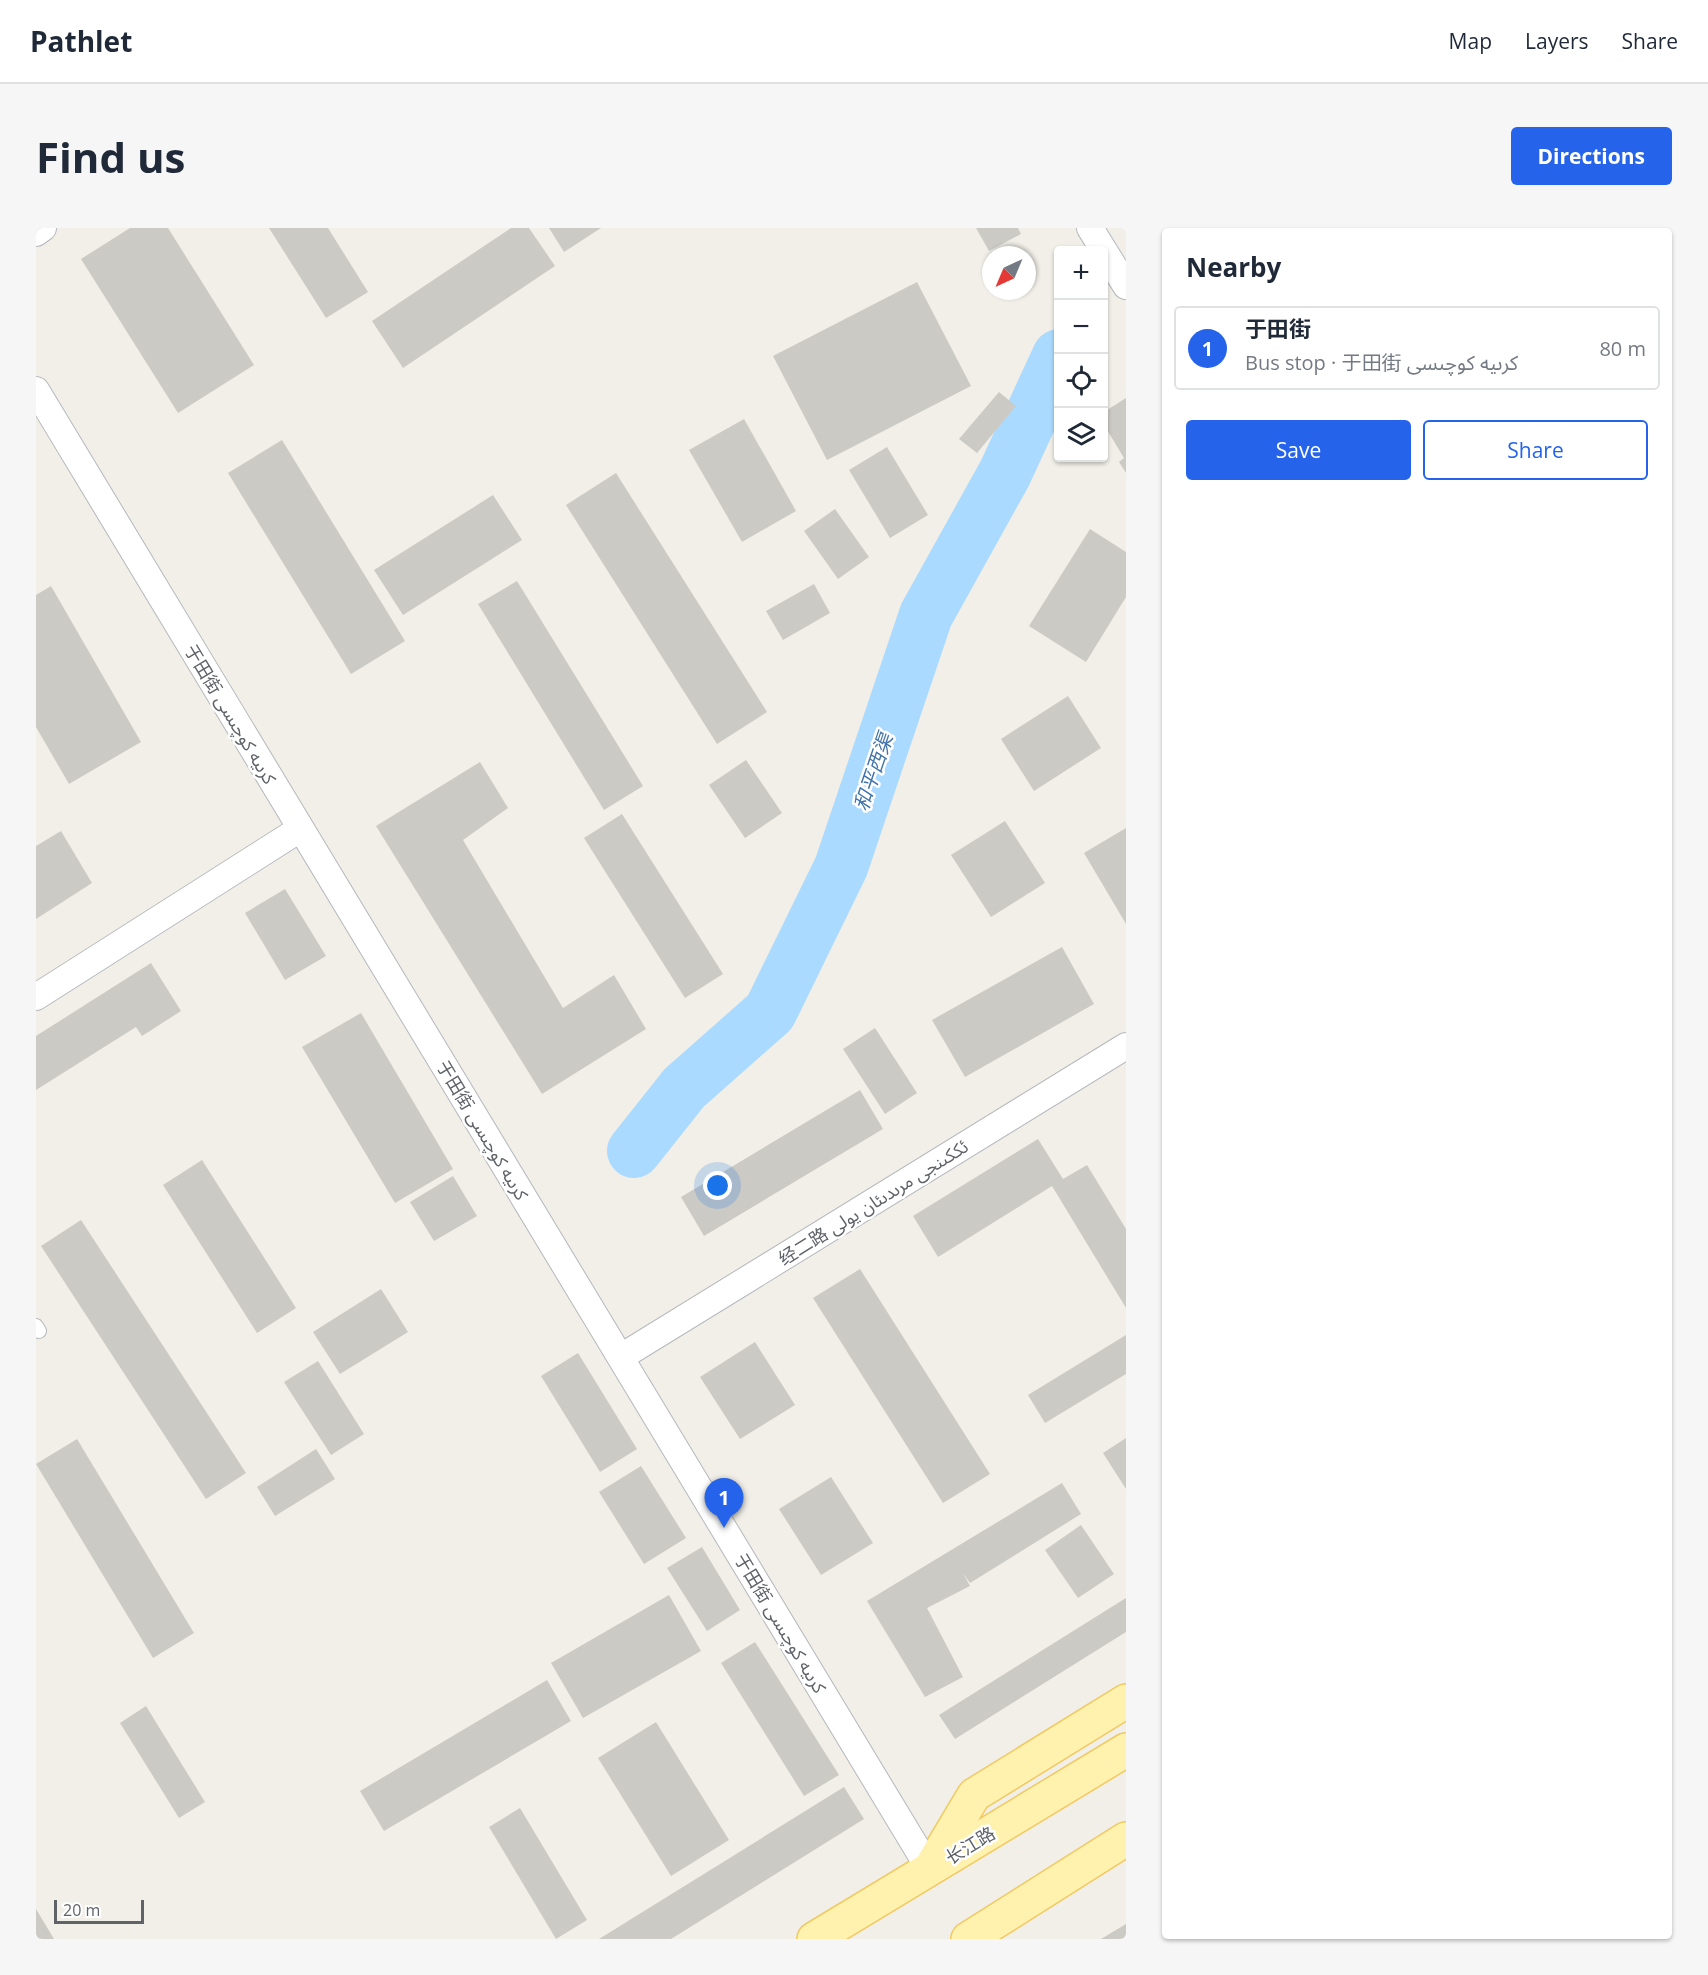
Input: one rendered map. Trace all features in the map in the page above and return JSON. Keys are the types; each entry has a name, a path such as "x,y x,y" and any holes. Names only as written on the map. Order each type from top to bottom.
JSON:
{"main road":[{"path":"930,1870 974,1795 1126,1701"},
{"name":"长江路","path":"814,1939 1126,1750"},
{"path":"968,1939 1126,1839"}],"street":[{"path":"36,232 43,228"},
{"path":"1090,228 1126,286"},
{"name":"于田街 كرىيە كوچىسى","path":"36,390 930,1870"},
{"path":"36,997 300,829"},
{"name":"经二路 ئككىنجى مرىدىئان يولى","path":"621,1357 1126,1046"}],"building":[{"path":"130,228 168,228 254,365 178,413 81,259"},
{"path":"269,228 328,228 368,292 326,318"},
{"path":"511,228 529,228 555,266 403,368 372,321"},
{"path":"549,228 601,228 564,252"},
{"path":"976,228 1018,228 1021,234 998,246 986,246"},
{"path":"917,282 971,386 827,460 773,356"},
{"path":"999,392 1016,406 977,453 959,439"},
{"path":"1126,398 1126,473 1119,462 1124,458 1108,432 1108,409"},
{"path":"744,419 796,511 742,542 689,450"},
{"path":"282,440 405,641 351,674 228,473"},
{"path":"887,447 928,515 890,538 849,470"},
{"path":"616,473 767,712 717,744 566,505"},
{"path":"493,495 522,540 403,615 374,570"},
{"path":"835,509 869,557 838,579 804,531"},
{"path":"1090,529 1126,552 1126,597 1086,662 1029,626"},
{"path":"517,581 643,786 604,810 478,604"},
{"path":"814,584 830,613 783,640 766,611"},
{"path":"51,586 141,742 69,784 36,727 36,595"},
{"path":"1068,696 1101,748 1034,791 1001,739"},
{"path":"746,760 782,813 745,838 709,785"},
{"path":"480,762 508,808 463,840 563,1008 614,975 646,1029 542,1094 376,826"},
{"path":"622,814 723,974 685,998 584,838"},
{"path":"1005,821 1045,883 991,917 951,855"},
{"path":"1126,828 1126,924 1084,853"},
{"path":"61,831 92,883 36,919 36,846"},
{"path":"285,889 326,956 285,980 245,913"},
{"path":"1062,947 1094,1004 965,1077 932,1020"},
{"path":"151,963 181,1011 142,1036 136,1027 36,1090 36,1036"},
{"path":"361,1013 453,1169 395,1203 302,1047"},
{"path":"875,1028 917,1093 885,1114 843,1049"},
{"path":"860,1090 883,1129 704,1236 681,1197"},
{"path":"1038,1139 1063,1179 1087,1165 1126,1229 1126,1308 1052,1186 938,1257 913,1216"},
{"path":"202,1160 296,1308 257,1333 163,1185"},
{"path":"453,1176 477,1216 434,1241 410,1202"},
{"path":"81,1220 246,1473 206,1499 41,1246"},
{"path":"860,1269 990,1474 943,1503 813,1298"},
{"path":"381,1289 408,1332 340,1374 313,1332"},
{"path":"1126,1335 1126,1374 1045,1423 1028,1395"},
{"path":"755,1342 795,1405 740,1439 700,1377"},
{"path":"578,1353 637,1449 600,1472 541,1376"},
{"path":"318,1361 364,1434 331,1455 284,1382"},
{"path":"1126,1438 1126,1489 1103,1453"},
{"path":"77,1439 194,1633 153,1658 36,1464"},
{"path":"316,1449 335,1479 275,1516 257,1487"},
{"path":"641,1466 686,1538 644,1564 599,1492"},
{"path":"831,1477 873,1543 821,1575 779,1509"},
{"path":"1062,1483 1081,1514 970,1583 963,1573 970,1586 927,1608 963,1677 925,1697 867,1601"},
{"path":"1081,1525 1114,1574 1078,1598 1045,1550"},
{"path":"702,1547 740,1610 707,1631 667,1568"},
{"path":"669,1595 701,1651 583,1718 551,1663"},
{"path":"1126,1598 1126,1632 955,1739 939,1715"},
{"path":"755,1642 839,1775 804,1796 721,1663"},
{"path":"547,1680 571,1721 384,1831 360,1791"},
{"path":"146,1706 205,1802 179,1818 120,1723"},
{"path":"656,1722 729,1840 671,1876 598,1758"},
{"path":"844,1787 864,1819 671,1939 599,1939"},
{"path":"520,1808 587,1920 556,1939 489,1827"},
{"path":"36,1909 54,1939 36,1939"},
{"path":"1126,1924 1126,1939 1101,1939"}],"waterway":[{"name":"和平西渠","path":"634,1151 684,1088 770,1012 841,867 926,615 1005,473 1054,367"}],"place":[{"name":"于田街","path":"724,1528"}]}
